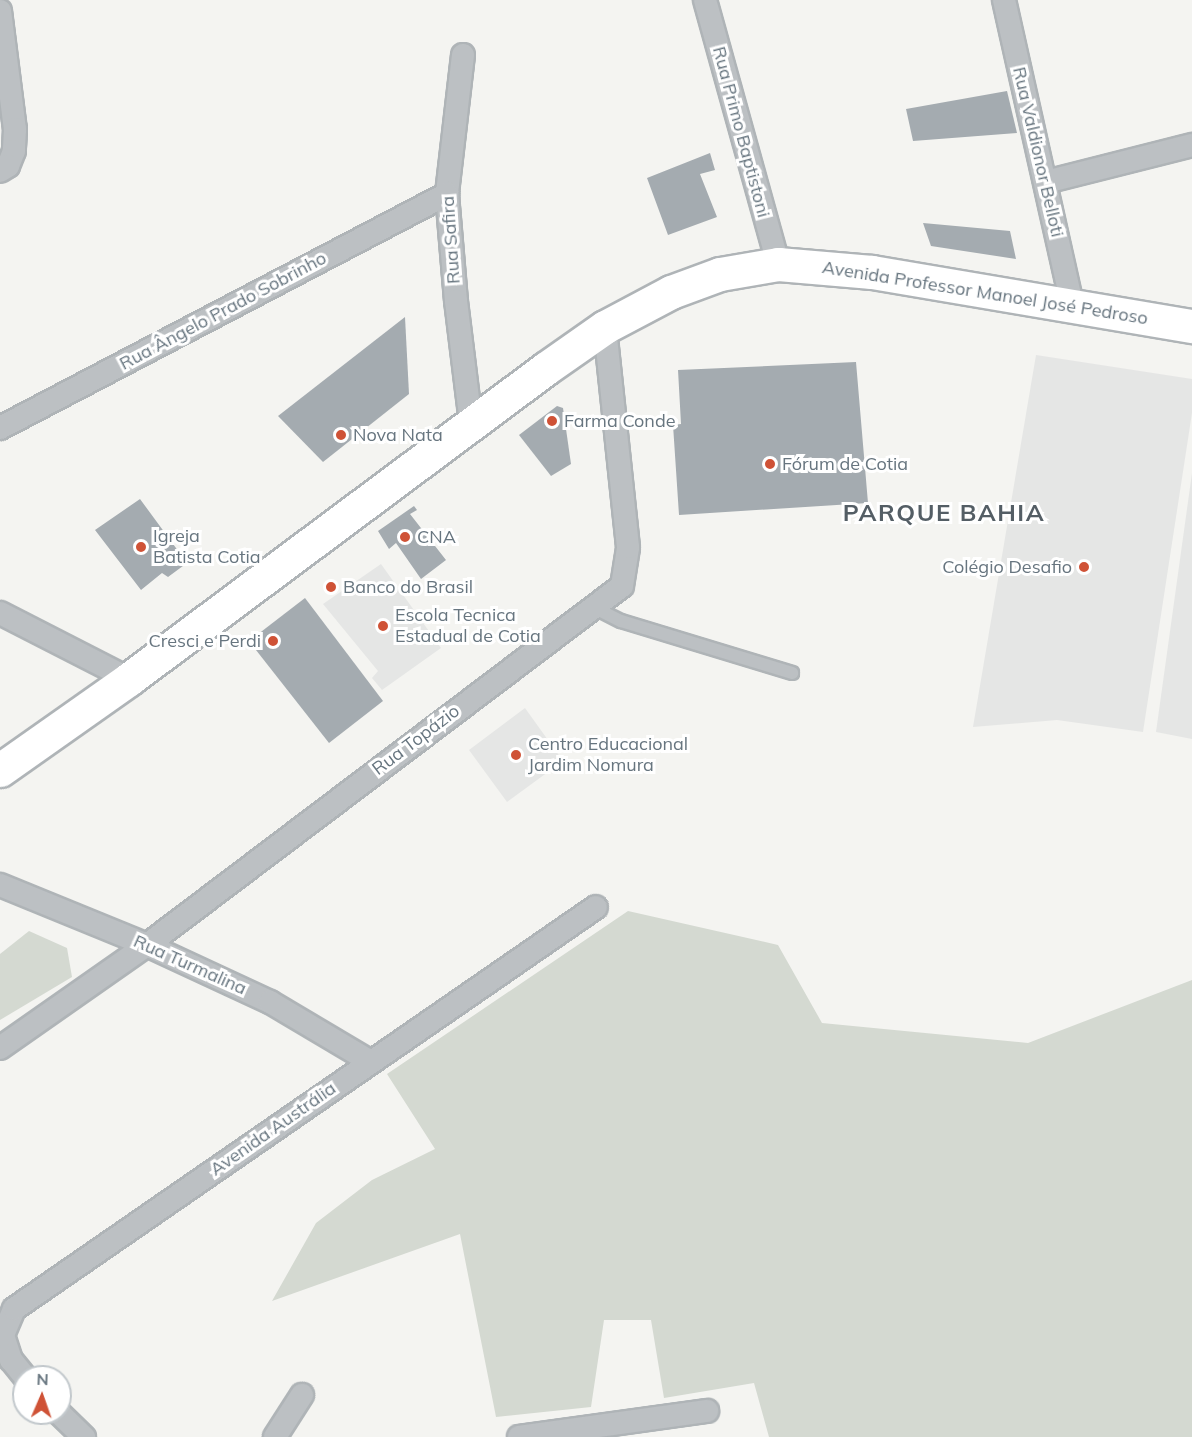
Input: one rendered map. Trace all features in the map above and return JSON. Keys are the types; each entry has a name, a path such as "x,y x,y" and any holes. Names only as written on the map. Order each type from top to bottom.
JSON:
{"main road":[{"name":"Avenida Professor Manoel José Pedroso","path":"0,770 129,679 605,327 691,285 720,274 778,264 872,272 1192,326"}],"street":[{"name":"Rua Primo Baptistoni","path":"705,0 778,264"},
{"name":"Rua Valdionor Belloti","path":"1004,0 1072,304"},
{"path":"0,11 15,129 14,151 8,166 0,171"},
{"name":"Rua Safira","path":"462,55 447,194 456,301 471,424"},
{"path":"1046,182 1192,145"},
{"name":"Rua Ângelo Prado Sobrinho","path":"0,428 447,194"},
{"name":"Rua Topázio","path":"0,1048 147,945 622,586 628,547 605,327"},
{"path":"0,613 129,679"},
{"name":"Rua Turmalina","path":"0,885 147,945 270,1002 371,1062"},
{"name":"Avenida Austrália","path":"15,1365 11,1360 3,1335 14,1309 596,907"},
{"path":"275,1437 303,1395"},
{"path":"519,1437 707,1411"},
{"path":"72,1425 84,1437"}],"lane":[{"path":"595,608 621,621 792,674"}],"shaded area":[{"name":"Colégio Desafio","path":"1036,355 1192,379 1192,413 1143,732 1057,720 973,727"},
{"path":"1192,473 1192,739 1156,732"},
{"name":"Escola Tecnica Estadual de Cotia","path":"381,564 441,648 382,690 372,678 378,671 323,604"},
{"name":"Centro Educacional Jardim Nomura","path":"525,708 563,761 507,802 469,750"},
{"path":"628,911 778,945 822,1023 1028,1043 1192,980 1192,1437 769,1437 754,1383 664,1398 651,1320 604,1320 591,1407 496,1417 460,1234 272,1301 316,1223 372,1180 435,1149 387,1074"},
{"path":"29,931 67,948 72,977 0,1020 0,954"}],"building":[{"path":"1007,91 1017,133 913,141 906,109"},
{"path":"710,153 715,170 700,174 717,217 668,235 647,178"},
{"path":"923,223 1010,231 1016,259 931,246"},
{"path":"405,317 409,394 323,462 278,416"},
{"name":"Fórum de Cotia","path":"856,362 868,503 679,515 673,425 681,424 678,370"},
{"path":"557,406 563,408 571,464 551,476 519,435"},
{"name":"Igreja Batista Cotia","path":"140,499 187,563 168,577 162,573 141,590 95,530"},
{"name":"CNA","path":"414,506 417,510 410,514 446,560 421,579 396,543 389,549 378,531"},
{"path":"305,598 383,701 329,743 249,641"}],"place":[{"name":"Farma Conde","path":"552,421"},
{"name":"Nova Nata","path":"341,435"},
{"name":"Fórum de Cotia","path":"770,464"},
{"name":"CNA","path":"405,537"},
{"name":"Igreja Batista Cotia","path":"141,547"},
{"name":"Colégio Desafio","path":"1084,567"},
{"name":"Banco do Brasil","path":"331,587"},
{"name":"Escola Tecnica Estadual de Cotia","path":"383,626"},
{"name":"Cresci e Perdi","path":"273,641"},
{"name":"Centro Educacional Jardim Nomura","path":"516,755"}],"district":[{"name":"PARQUE BAHIA","path":"944,513"}]}
